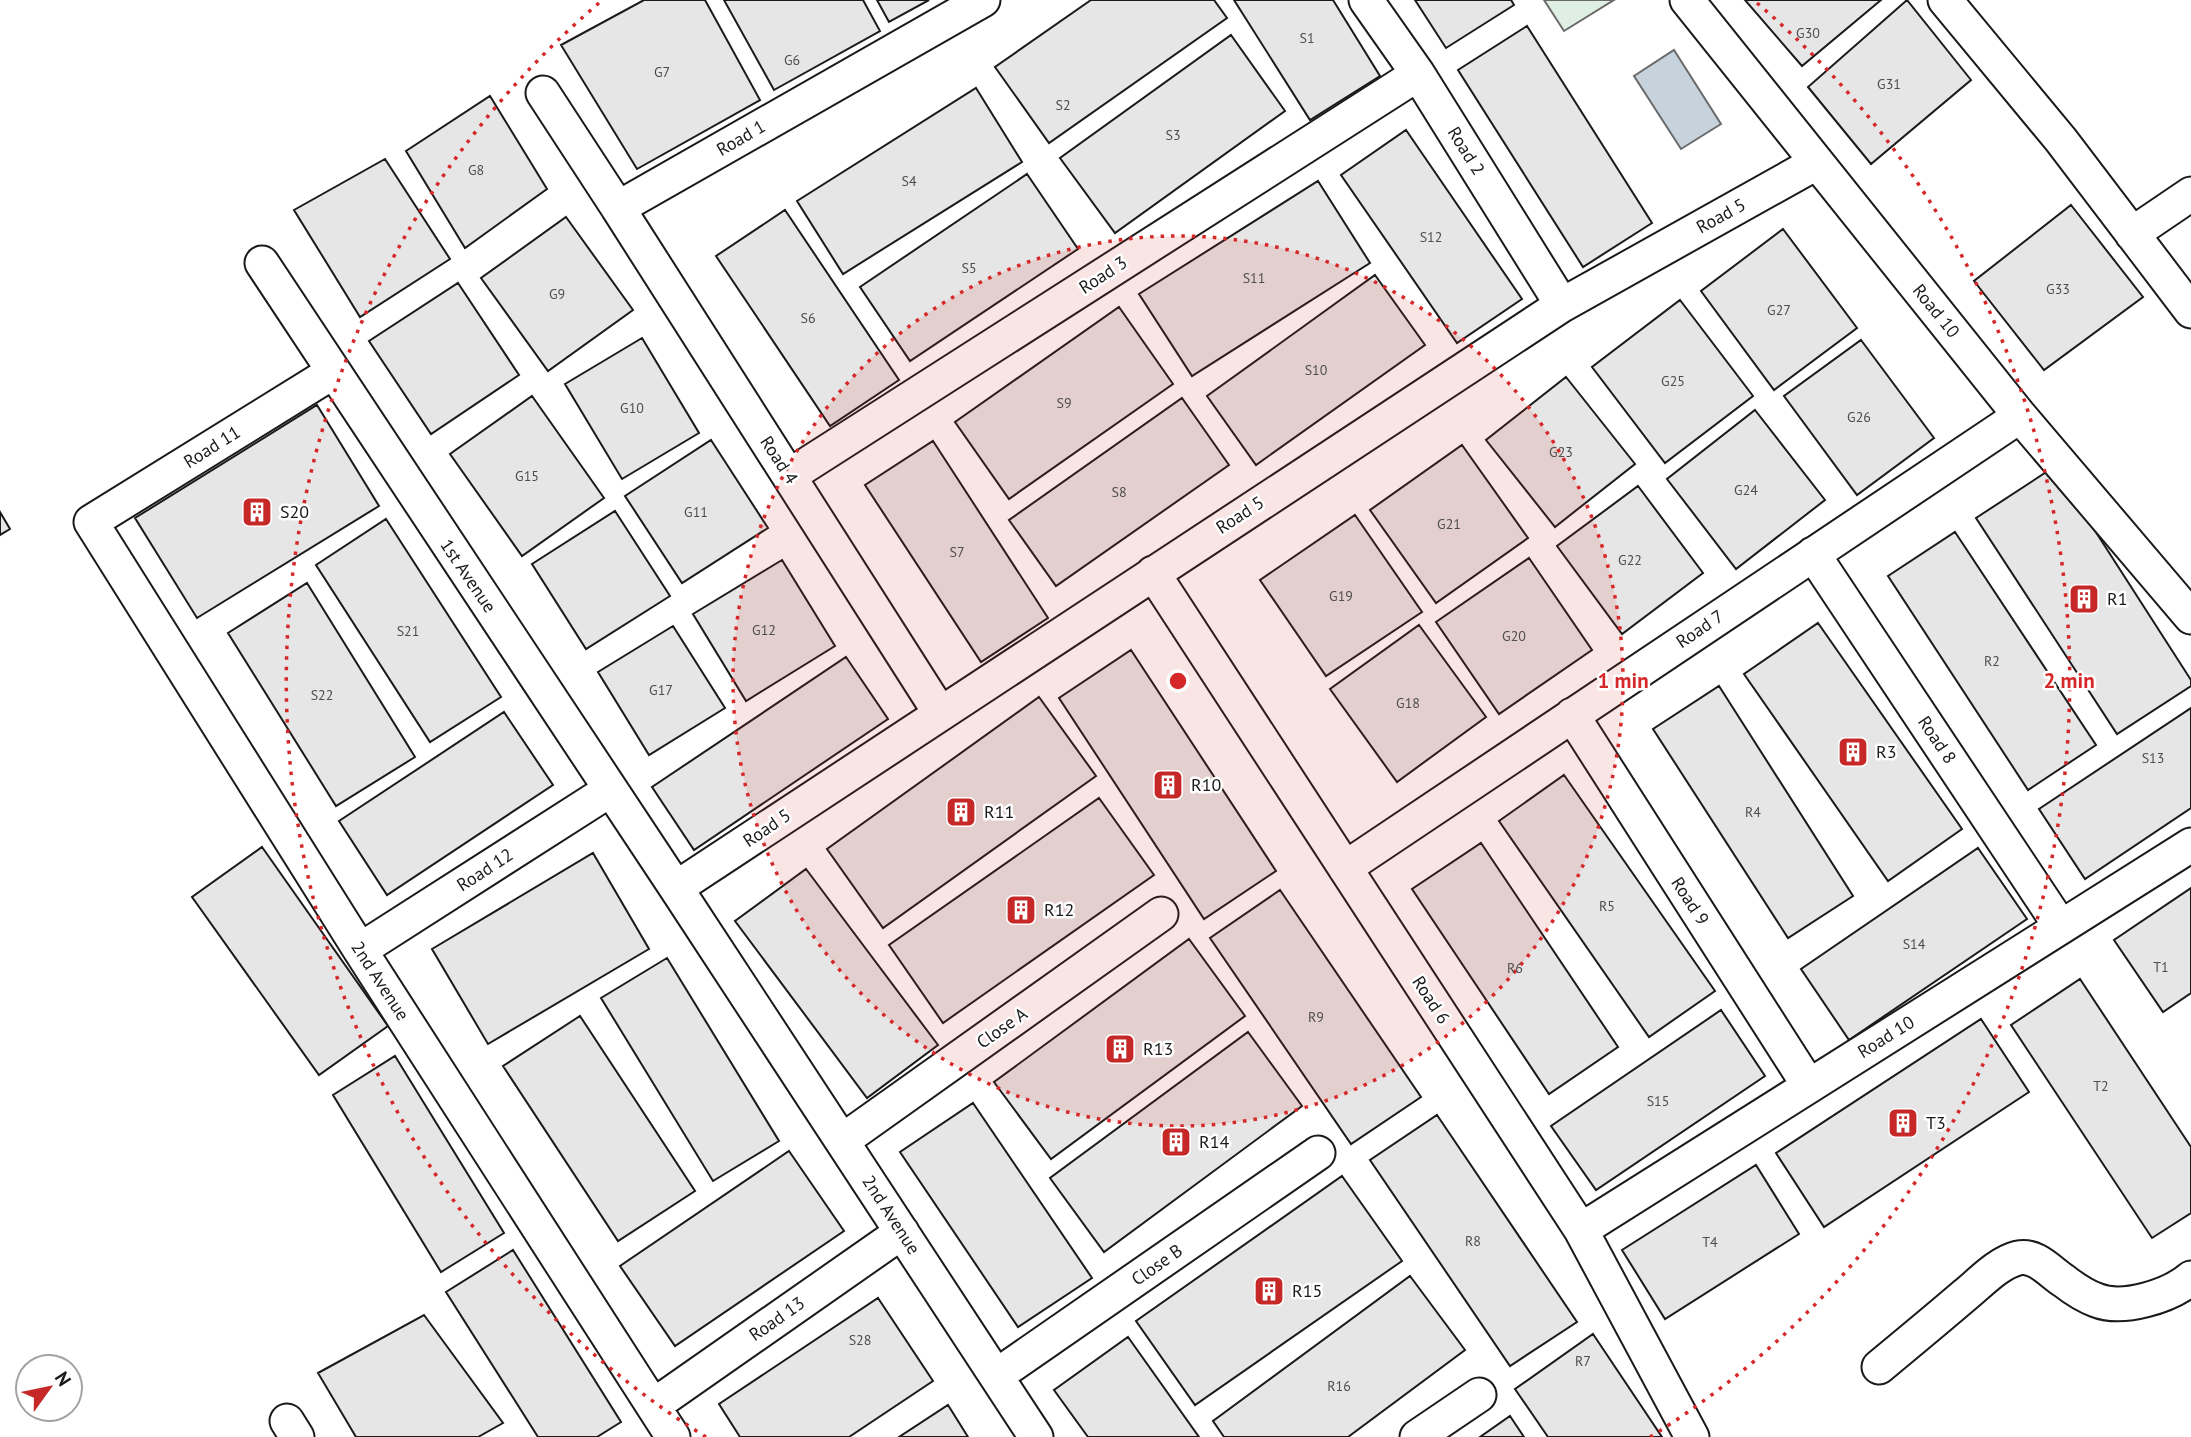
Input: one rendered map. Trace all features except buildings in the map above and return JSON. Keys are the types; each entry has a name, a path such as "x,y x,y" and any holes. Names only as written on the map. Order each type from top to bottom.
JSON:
{"street":[{"name":"Road 1","path":"618,208 983,0"},
{"name":"Road 2","path":"1366,0 1418,74 1562,305"},
{"name":"Road 10","path":"1687,0 2020,416 2191,617"},
{"path":"1945,0 2061,140 2191,311"},
{"name":"Road 3","path":"789,476 1418,74"},
{"path":"543,93 618,208"},
{"name":"Road 5","path":"676,888 1562,305 1816,163"},
{"path":"2132,234 2191,194"},
{"name":"Road 4","path":"618,208 940,713"},
{"name":"1st Avenue","path":"262,263 676,888"},
{"name":"Road 11","path":"90,522 333,372"},
{"name":"Road 7","path":"1345,868 2020,416"},
{"name":"2nd Avenue","path":"90,522 360,950 673,1437"},
{"name":"Road 8","path":"1813,554 2061,927"},
{"name":"Road 6","path":"1153,573 1581,1230 1692,1437"},
{"name":"Road 9","path":"1572,715 1809,1086"},
{"name":"Road 12","path":"360,950 610,790"},
{"name":"Road 10","path":"1581,1230 2191,845"},
{"name":"2nd Avenue","path":"676,888 1036,1437"},
{"name":"Close A","path":"842,1141 1161,915"},
{"name":"Close B","path":"996,1376 1318,1153"},
{"name":"Road 13","path":"653,1406 902,1232"},
{"path":"1879,1367 1991,1274 2018,1258 2030,1258 2041,1263 2063,1281 2098,1301 2125,1304 2150,1300 2191,1278"},
{"path":"1417,1437 1479,1395"}],"green space":[{"path":"1544,0 1614,0 1564,31"}],"shaded area":[{"path":"1674,50 1721,124 1681,149 1634,76"}],"place":[{"name":"S20","path":"257,512"},
{"name":"R1","path":"2084,599"},
{"name":"R3","path":"1853,752"},
{"name":"R10","path":"1168,785"},
{"name":"R11","path":"961,812"},
{"name":"R12","path":"1021,910"},
{"name":"R13","path":"1120,1049"},
{"name":"T3","path":"1903,1123"},
{"name":"R14","path":"1176,1142"},
{"name":"R15","path":"1269,1291"}]}
